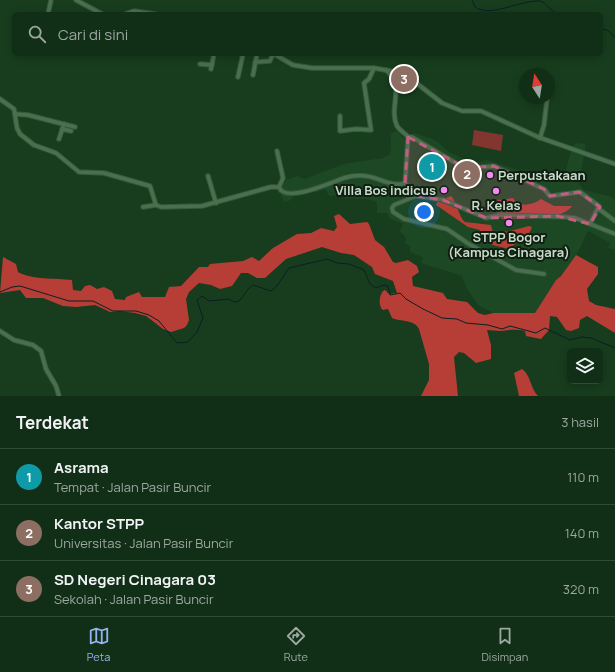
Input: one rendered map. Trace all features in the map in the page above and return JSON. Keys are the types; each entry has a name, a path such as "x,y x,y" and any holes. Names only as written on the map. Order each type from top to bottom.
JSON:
{"street":[{"path":"48,12 51,0"},
{"path":"76,0 98,12"},
{"path":"131,12 141,12"},
{"path":"200,64 211,67 214,56"},
{"path":"238,77 243,56"},
{"path":"253,75 256,56"},
{"path":"255,62 270,61 273,56"},
{"path":"277,56 293,65 312,68 385,69 400,74 415,82 442,103 462,111 481,111 540,138 615,164"},
{"path":"340,116 340,131 356,129 371,130 364,83 369,79 374,68"},
{"path":"385,69 393,77 396,85 396,121 399,130 408,138 412,137 461,166 471,168 494,166 544,189 550,195 564,195 579,192 599,206 599,209 609,217 615,220"},
{"path":"0,99 11,106 15,114 19,133 30,143 56,154 79,172 104,173 150,186 156,204"},
{"path":"540,138 544,125 546,104"},
{"path":"15,114 28,115 75,127"},
{"path":"59,139 64,124"},
{"path":"62,129 71,131"},
{"path":"408,138 405,183 416,196"},
{"path":"277,151 283,178 279,187"},
{"path":"279,187 284,193 299,193 358,175 368,176 395,184 405,183"},
{"path":"208,176 216,203"},
{"path":"143,206 156,204 166,207 191,207 216,203 271,187 279,187"},
{"path":"544,274 516,270 447,229 404,219 392,212 392,208 394,205 416,196 443,200 486,218 500,215 557,216 575,218 615,234"},
{"path":"590,224 599,209"},
{"path":"0,331 12,339 32,344 40,350 46,369 56,386 59,396"}],"highlighted area":[{"path":"408,137 466,168 494,166 544,189 550,196 579,192 600,207 590,224 557,216 486,218 443,200 416,196 405,183"}],"shaded area":[{"path":"474,130 503,135 501,151 472,145"},
{"name":"STPP Bogor (Kampus Cinagara)","path":"396,131 406,140 410,140 414,133 430,138 439,143 449,152 466,160 479,162 487,160 530,174 549,172 565,174 571,151 575,143 586,144 579,184 584,190 612,197 615,200 615,250 608,248 610,243 588,231 579,250 561,276 556,280 535,313 493,313 478,305 466,287 462,276 421,263 423,257 410,252 410,246 405,243 406,238 400,231 403,224 389,218 387,213 377,213 377,202 368,199 345,198 343,195 329,196 325,189 317,192 297,194 289,201 284,202 281,196 282,185 286,180 297,176 304,179 344,164 383,158 389,155 391,151 391,134"},
{"path":"451,196 465,222 491,225 493,233 510,231 529,226 532,227 528,235 509,249 493,245 479,237 480,230 468,227 436,205 437,202"},
{"path":"513,198 522,204 534,203 541,199 554,206 572,206 559,215 549,217 502,219 498,216 496,205 498,200"},
{"path":"339,214 350,224 367,222 375,240 384,247 393,262 396,263 408,260 417,266 419,272 412,277 413,286 443,293 447,299 467,302 478,313 485,315 493,313 535,313 556,280 561,276 576,255 598,267 598,274 587,289 589,301 596,305 615,309 615,333 587,316 580,320 579,328 571,331 566,330 557,317 550,316 549,330 541,339 526,336 525,331 521,330 487,330 491,345 491,359 476,363 464,353 459,352 454,357 458,396 421,396 429,380 429,364 419,329 411,322 392,318 388,309 383,310 380,306 380,298 383,291 385,290 389,294 397,293 393,281 375,274 372,267 354,255 341,253 322,247 286,259 265,278 257,278 248,273 241,273 232,286 220,289 211,285 199,283 189,292 186,299 189,320 187,325 184,328 171,332 163,329 146,316 135,313 120,311 110,312 95,305 76,307 63,306 43,298 26,298 20,290 0,293 3,257 16,264 18,272 24,275 37,278 72,280 73,290 81,291 85,286 90,285 97,289 104,287 112,291 115,299 125,300 126,297 139,292 142,297 165,297 169,287 181,286 199,267 208,267 210,264 243,261 252,257 259,261 273,248 297,234 311,233 321,228 334,231 337,227 334,216"},
{"path":"522,369 527,375 535,393 538,396 519,396 514,373"}],"waterway":[{"path":"472,0 475,7 489,11 532,1 540,1 555,12"},
{"path":"603,29 607,30 615,37"},
{"path":"0,292 12,287 20,286 69,301 93,301 113,311 136,311 149,315 159,321 177,343 188,342 197,332 203,318 197,300 202,296 209,301 229,299 237,302 253,285 271,291 277,286 289,268 327,259 337,263 349,264 364,270 370,284 376,288 384,285 388,286 390,295 400,293 406,299 442,318 457,319 466,323 488,325 502,329 510,326 536,333 545,328 570,340 582,337 591,338 615,348"}],"place":[{"name":"SD Negeri Cinagara 03","path":"404,79"},
{"name":"Asrama","path":"432,167"},
{"name":"Kantor STPP","path":"467,174"},
{"name":"Perpustakaan","path":"490,175"},
{"name":"Villa Bos indicus","path":"444,190"},
{"name":"R. Kelas","path":"496,191"},
{"name":"STPP Bogor (Kampus Cinagara)","path":"509,223"}]}
